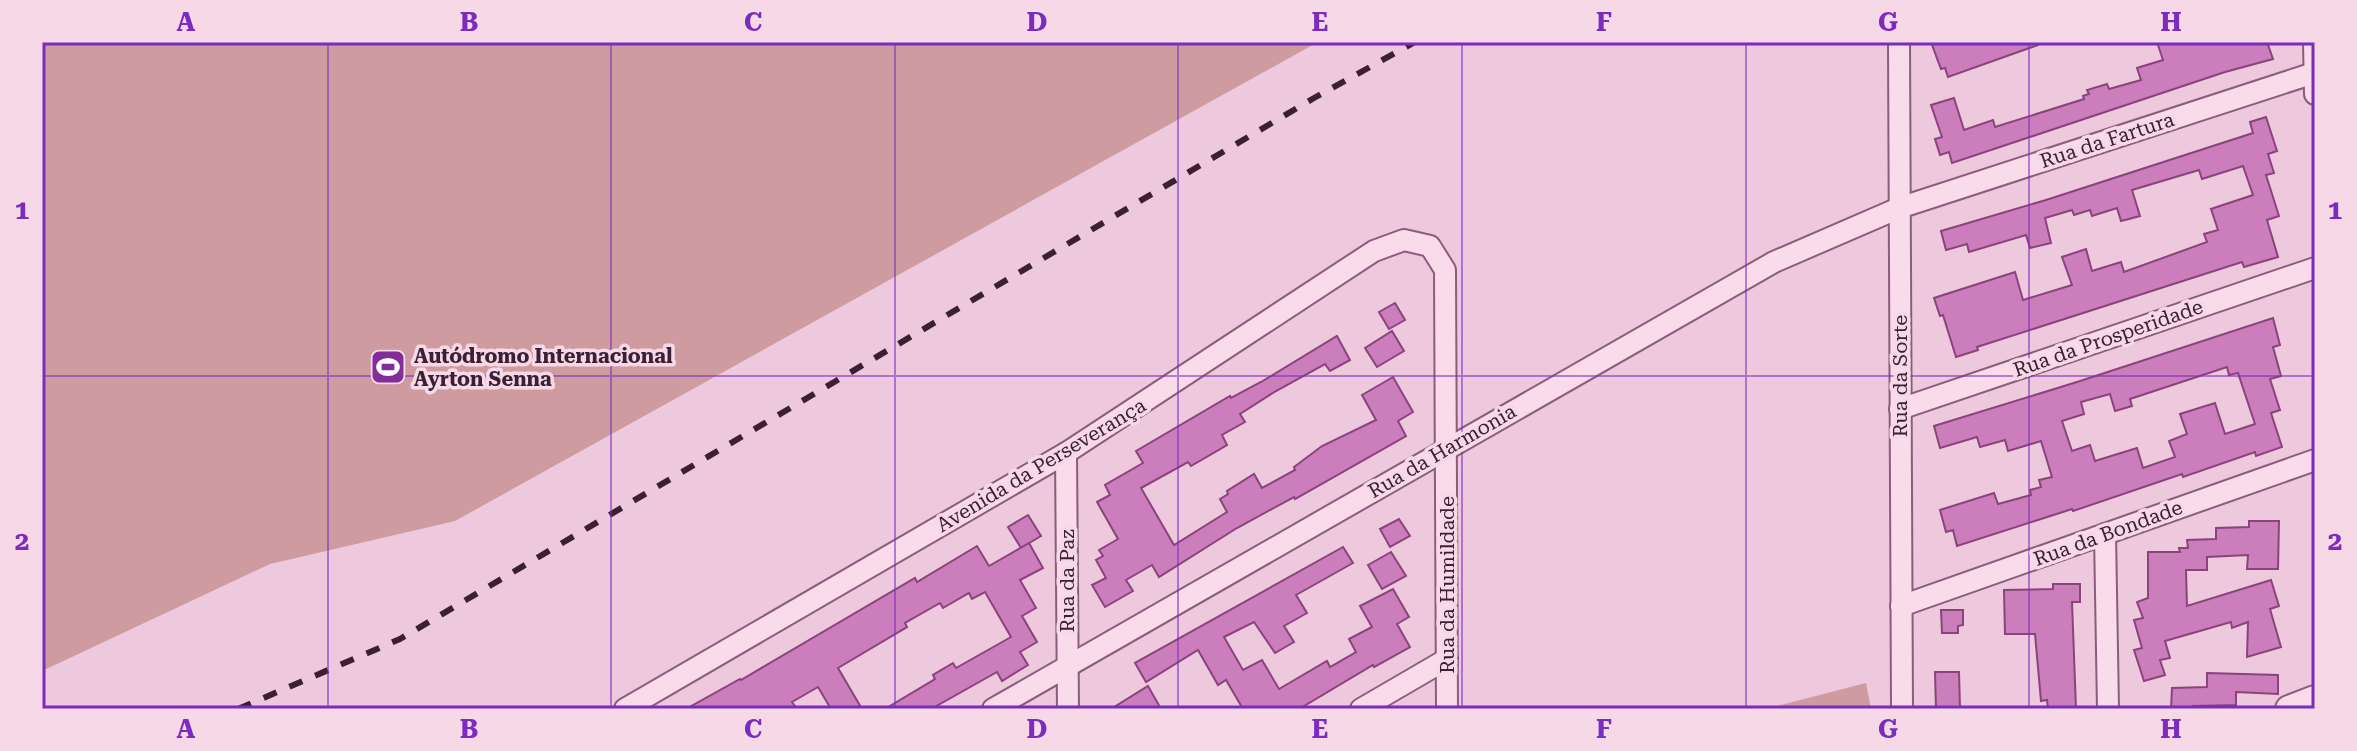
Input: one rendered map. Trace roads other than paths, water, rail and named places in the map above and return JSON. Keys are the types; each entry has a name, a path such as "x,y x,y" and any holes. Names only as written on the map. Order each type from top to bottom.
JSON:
{"street":[{"name":"Rua da Sorte","path":"1899,42 1902,709"},
{"path":"2314,42 2315,94"},
{"name":"Rua da Fartura","path":"1899,208 2314,73"},
{"name":"Rua da Harmonia","path":"993,709 1774,262 1899,208"},
{"name":"Avenida da Perseverança","path":"625,709 1066,453 1374,251 1404,240 1430,246 1445,270"},
{"name":"Rua da Prosperidade","path":"1900,409 2315,268"},
{"name":"Rua da Humildade","path":"1445,270 1447,709"},
{"name":"Rua da Paz","path":"1066,453 1068,709"},
{"name":"Rua da Bondade","path":"1901,606 2315,460"},
{"path":"2105,534 2108,709"},
{"path":"1361,709 1447,659"},
{"path":"2289,709 2315,699"}],"railway":[{"path":"238,709 400,639 1314,98 1415,42"}],"place":[{"name":"Autódromo Internacional Ayrton Senna","path":"388,367"}]}
